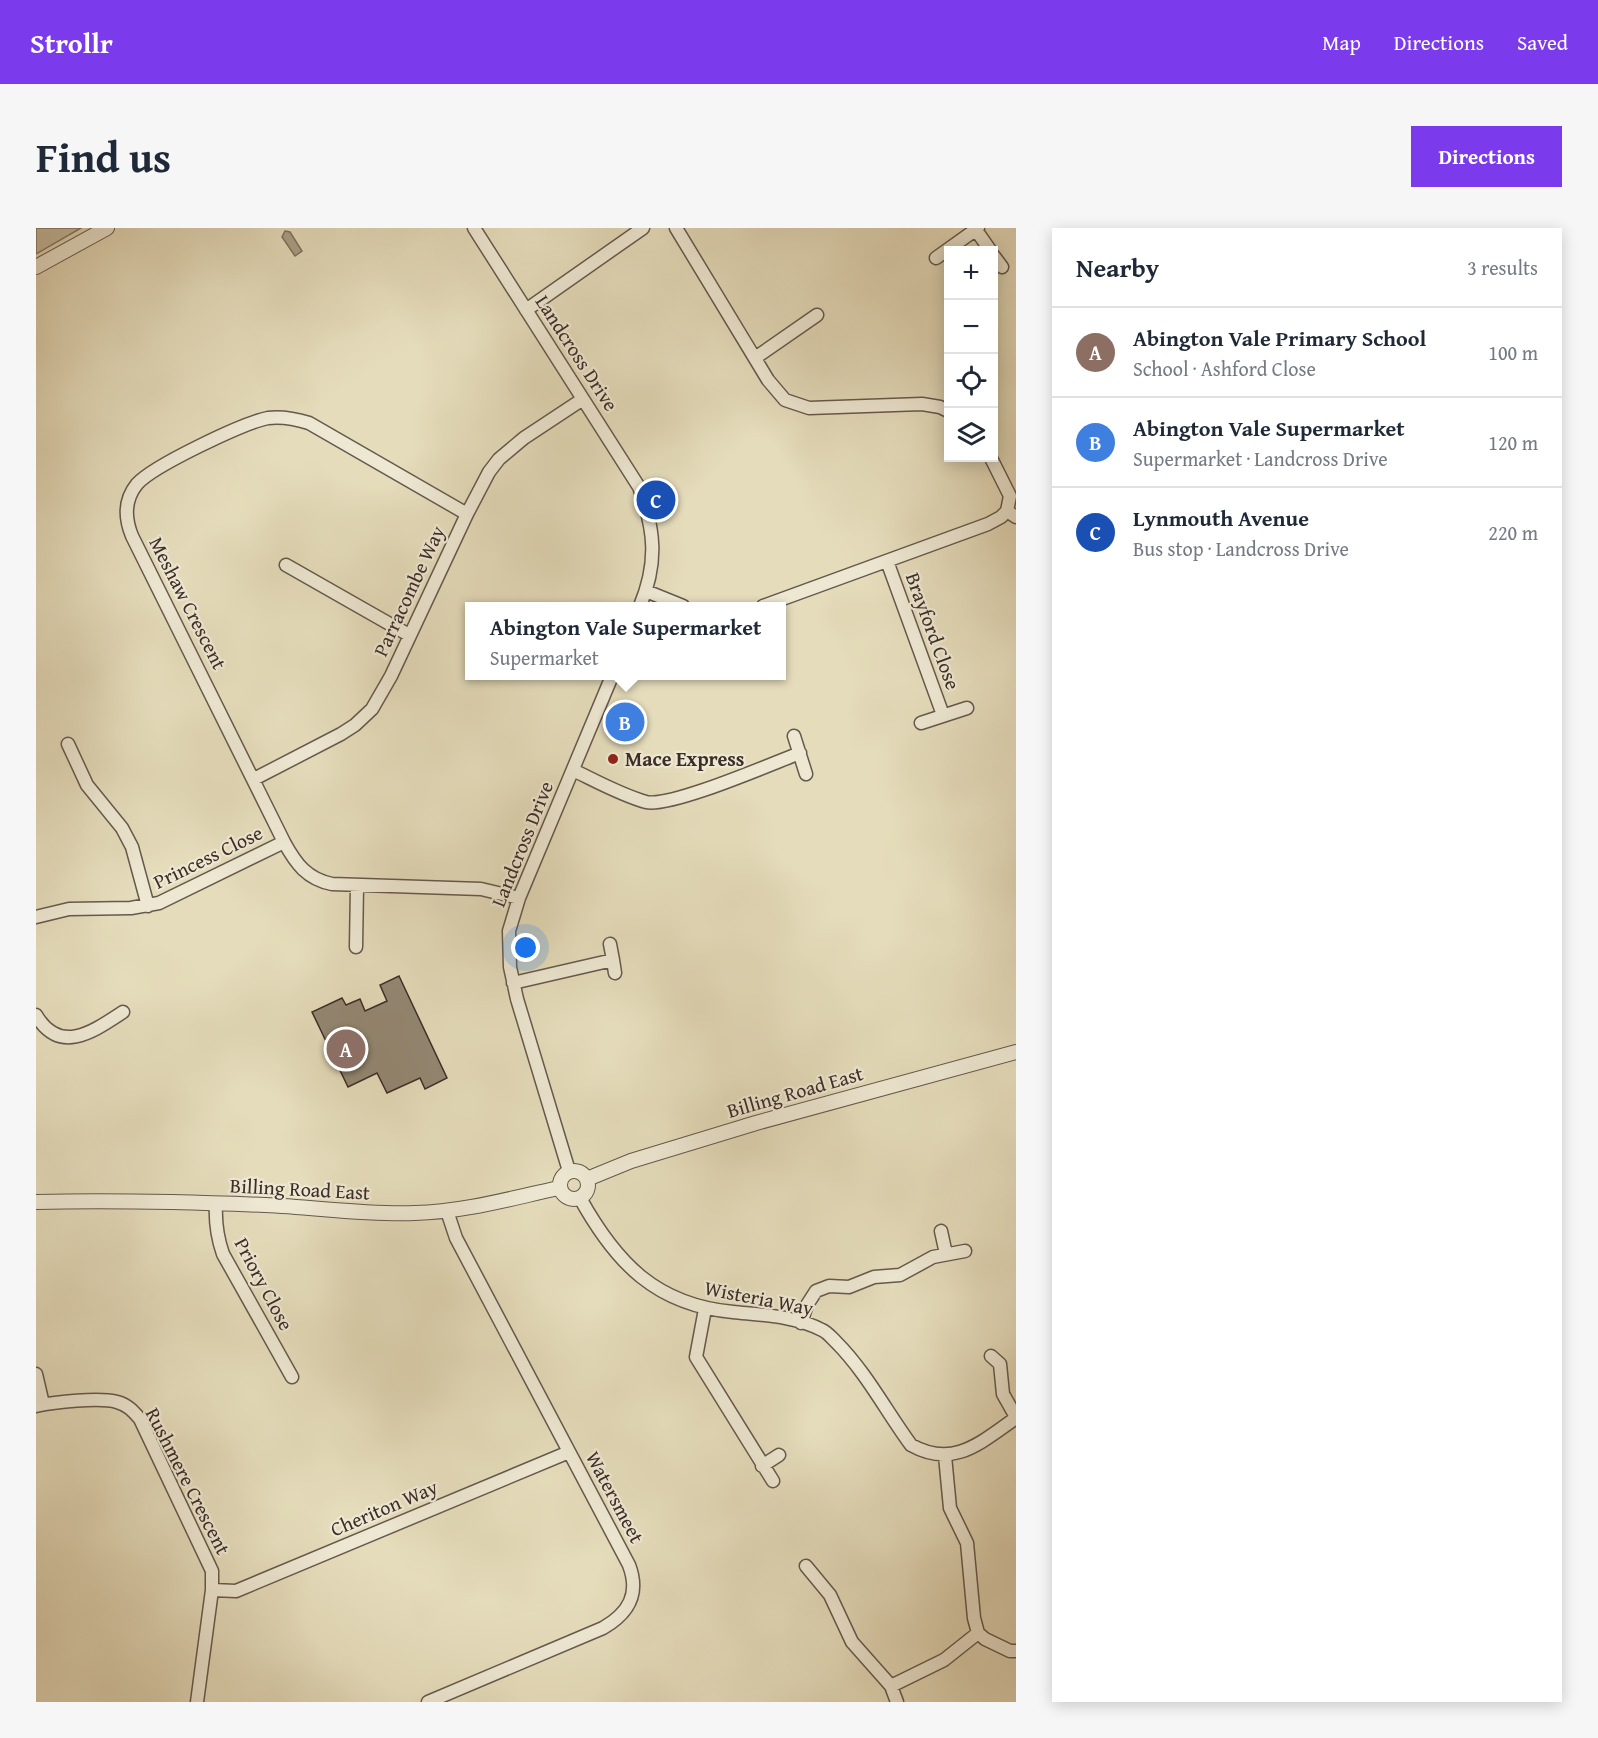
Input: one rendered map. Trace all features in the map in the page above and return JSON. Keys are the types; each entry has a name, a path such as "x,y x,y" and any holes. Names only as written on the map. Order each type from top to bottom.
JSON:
{"street":[{"path":"36,267 107,228"},
{"name":"Landcross Drive","path":"474,228 634,476 643,498 653,542 652,560 642,602"},
{"path":"526,310 643,228"},
{"path":"676,228 777,392 796,405 808,408 922,404 944,409"},
{"path":"936,258 977,229 988,246"},
{"path":"998,262 1002,267"},
{"path":"755,358 817,315"},
{"name":"Parracombe Way","path":"254,779 341,735 372,709 386,686 481,485 499,459 524,438 584,399"},
{"name":"Meshaw Crescent","path":"467,514 309,423 291,418 271,417 237,427 156,470 137,485 130,495 127,507 129,527 284,842 300,867 314,878 332,884 481,889 519,898"},
{"path":"774,602 1011,514 1010,496 993,462"},
{"name":"Brayford Close","path":"887,561 943,715"},
{"path":"285,566 410,635"},
{"path":"646,591 673,602"},
{"name":"Landcross Drive","path":"569,1171 513,983 509,931 519,898 610,680"},
{"name":"Brayford Close","path":"921,723 968,708"},
{"path":"794,736 806,774"},
{"name":"Princess Close","path":"68,744 87,785 122,828 132,847 148,906"},
{"path":"573,770 646,802 656,803 682,797 800,753"},
{"name":"Princess Close","path":"36,917 69,909 148,906 169,900 284,842"},
{"path":"356,947 357,886"},
{"path":"610,944 615,973"},
{"path":"513,983 613,960"},
{"path":"36,1015 49,1031 60,1036 72,1037 87,1034 123,1012"},
{"name":"Billing Road East","path":"587,1179 631,1161 756,1123 1016,1052"},
{"path":"576,1170 583,1173 587,1179 586,1194 580,1198 571,1199 564,1196 559,1188 563,1175 569,1171 576,1170"},
{"name":"Billing Road East","path":"36,1202 264,1205 389,1214 447,1211 559,1188"},
{"name":"Wisteria Way","path":"580,1198 610,1244 640,1277 675,1299 705,1309 761,1314 824,1330 850,1357 911,1445 921,1451 945,1456"},
{"name":"Priory Close","path":"216,1204 216,1231 223,1254 292,1377"},
{"name":"Watersmeet","path":"428,1702 603,1628 616,1620 627,1608 633,1594 634,1578 456,1238 447,1211"},
{"path":"941,1231 946,1254"},
{"path":"801,1323 807,1305 816,1291 829,1286 849,1287 874,1277 900,1275 933,1257 965,1251"},
{"path":"705,1309 696,1357 773,1482"},
{"path":"991,1356 1000,1364 1003,1394 1016,1418 978,1444 945,1456 950,1508 967,1544 974,1618 978,1633 1010,1651 1016,1651"},
{"path":"36,1374 39,1405"},
{"name":"Rushmere Crescent","path":"39,1405 116,1402 130,1407 140,1419 212,1571 212,1590 197,1702"},
{"name":"Cheriton Way","path":"212,1590 236,1591 569,1452"},
{"path":"762,1466 779,1455"},
{"path":"806,1566 830,1595 852,1642 891,1686 897,1702"},
{"path":"891,1686 944,1660 978,1633"}],"shaded area":[{"path":"36,228 81,228 36,254"},
{"path":"285,231 290,232 302,251 295,256 282,237"}],"building":[{"path":"399,976 447,1078 425,1089 420,1078 387,1093 377,1073 348,1087 312,1012 342,998 346,1005 360,999 365,1011 387,1001 380,985"}],"place":[{"name":"Lynmouth Avenue","path":"656,500"},
{"name":"Abington Vale Supermarket","path":"625,722"},
{"name":"Mace Express","path":"613,759"},
{"name":"Abington Vale Primary School","path":"346,1049"}]}
